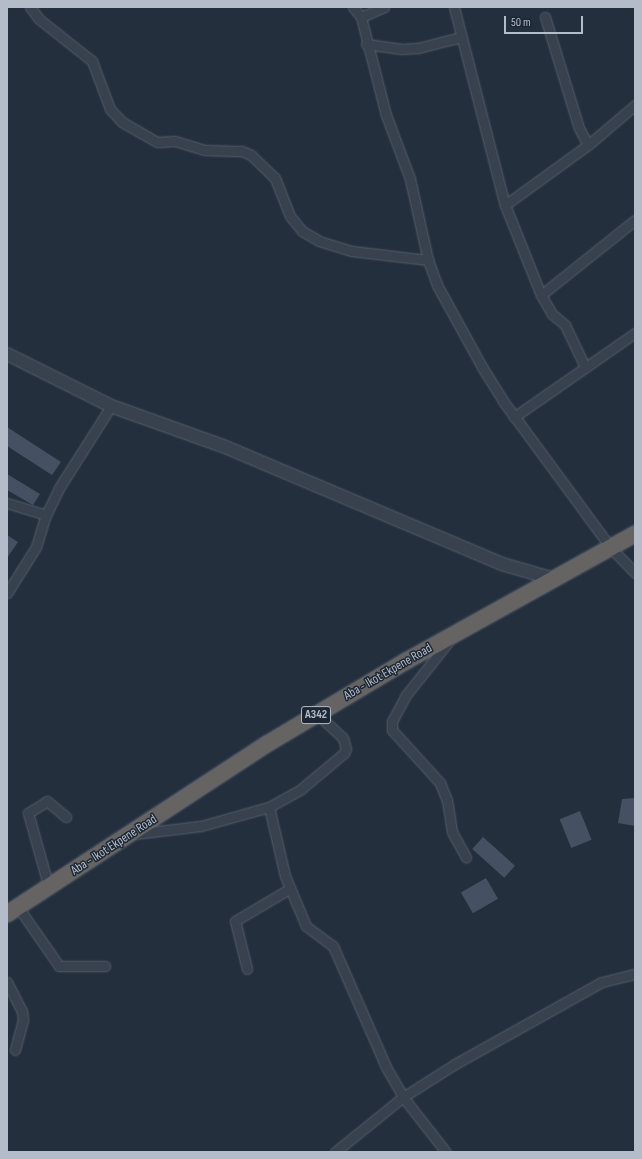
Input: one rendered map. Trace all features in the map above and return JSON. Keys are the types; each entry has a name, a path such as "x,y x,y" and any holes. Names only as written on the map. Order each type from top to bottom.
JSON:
{"highway":[{"name":"Aba - Ikot Ekpene Road","path":"12,910 133,834 267,744 453,635 635,534"}],"street":[{"path":"30,7 39,19 92,61 110,109 122,122 157,142 175,141 205,150 242,151 251,156 275,178 290,216 302,231 319,241 352,251 428,260"},
{"path":"353,7 360,17 386,115 410,179 428,260 438,285 482,367 514,417 611,548 635,573"},
{"path":"360,17 384,7"},
{"path":"454,7 505,205 541,294 552,314 565,325 585,367"},
{"path":"545,18 579,128 588,145"},
{"path":"366,44 402,49 418,48 461,37"},
{"path":"505,205 588,145 635,105"},
{"path":"541,294 635,220"},
{"path":"514,417 635,333"},
{"path":"7,354 111,406 223,446 502,564 554,579"},
{"path":"7,593 36,547 46,515 58,488 111,406"},
{"path":"7,503 46,515"},
{"path":"453,635 406,695 392,722 392,730 440,783 447,800 452,832 466,857"},
{"path":"133,834 195,828 269,807 301,789 344,753 344,738 317,714"},
{"path":"49,888 28,813 47,801 66,817"},
{"path":"269,807 289,889 306,926 333,946 386,1067 403,1097 446,1152"},
{"path":"247,969 234,921 289,889"},
{"path":"12,910 59,966 105,966"},
{"path":"335,1152 403,1097 455,1064 602,982 635,974"},
{"path":"7,982 23,1016 14,1050"}],"building":[{"path":"7,427 61,462 52,475 7,446"},
{"path":"7,474 40,494 33,505 7,490"},
{"path":"7,535 18,542 7,558"},
{"path":"635,798 635,826 618,823 622,799"},
{"path":"580,811 592,840 571,848 560,819"},
{"path":"483,837 515,866 504,878 472,849"},
{"path":"486,878 498,899 473,913 461,892"}]}
